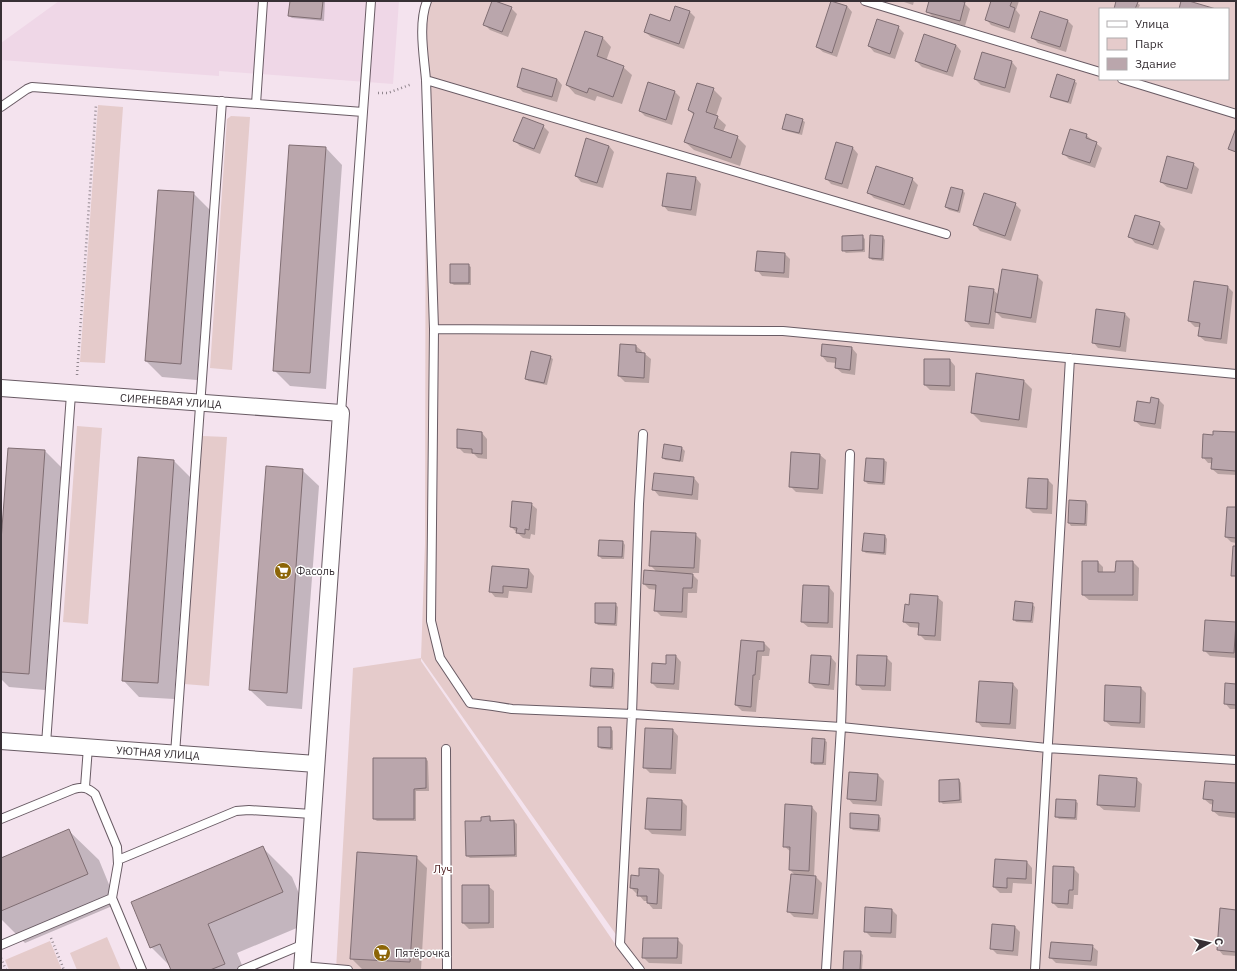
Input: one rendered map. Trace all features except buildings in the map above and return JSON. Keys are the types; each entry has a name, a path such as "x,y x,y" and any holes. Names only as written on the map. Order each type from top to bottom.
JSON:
{"street":[{"name":"СИРЕНЕВАЯ УЛИЦА","path":"1,388 341,413"},
{"path":"302,968 341,413"},
{"name":"УЮТНАЯ УЛИЦА","path":"1,741 316,764"}],"lane":[{"path":"256,104 264,1"},
{"path":"341,413 371,1"},
{"path":"427,1 423,11 423,46 426,80 434,329 431,621 440,658 470,703 512,709 632,714 841,727 1047,748 1236,760"},
{"path":"865,1 1099,72"},
{"path":"426,80 946,234"},
{"path":"1125,80 1236,114"},
{"path":"1,107 29,88 363,112"},
{"path":"174,754 222,101"},
{"path":"434,329 783,331 1236,374"},
{"path":"1035,970 1070,358"},
{"path":"46,744 74,394"},
{"path":"640,970 620,944 632,714 639,504 643,434"},
{"path":"826,970 841,727 850,454"},
{"path":"85,787 88,748"},
{"path":"446,749 447,970"},
{"path":"1,819 80,787 85,787 95,794 117,847 118,860 112,898 142,970"},
{"path":"118,860 236,811 249,810 312,814"},
{"path":"1,945 112,898"},
{"path":"242,970 304,944"},
{"path":"302,968 348,970"}],"path":[{"path":"364,94 388,92 408,86 420,80 426,80"},
{"path":"74,394 97,92"},
{"path":"46,926 64,970"},
{"path":"1,958 6,970"}],"shaded area":[{"path":"59,1 399,1 393,84 219,71 219,76 1,60 1,43"}],"green space":[{"path":"426,1 1236,1 1236,970 641,970 421,658 425,544"},
{"path":"98,105 123,107 105,363 80,362"},
{"path":"231,116 250,117 232,370 210,368 227,119"},
{"path":"77,426 102,428 88,624 63,622"},
{"path":"202,436 227,437 209,686 184,684"},
{"name":"Луч","path":"421,658 421,661 633,970 336,970 353,668"},
{"path":"107,937 121,970 77,970 70,953"},
{"path":"50,941 62,970 9,970 5,960"}],"place":[{"name":"Фасоль","path":"283,571"},
{"name":"Пятёрочка","path":"382,953"}]}
